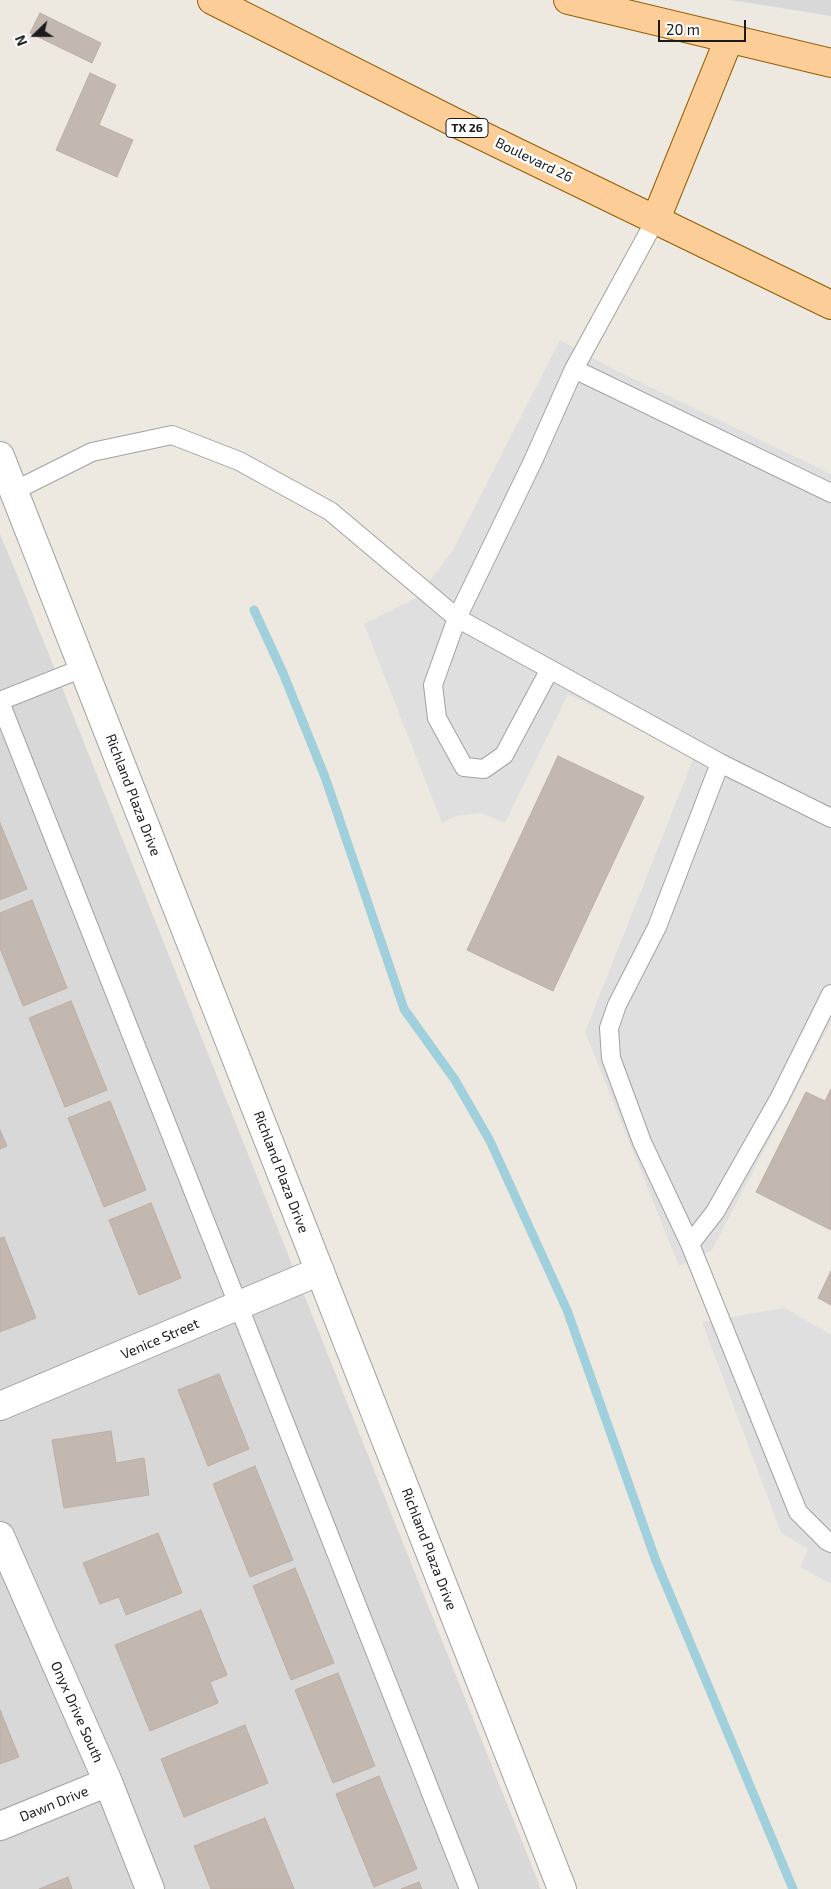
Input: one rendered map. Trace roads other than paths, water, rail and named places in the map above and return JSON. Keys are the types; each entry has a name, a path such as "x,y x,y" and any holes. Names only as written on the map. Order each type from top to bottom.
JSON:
{"main road":[{"name":"Boulevard 26","path":"212,0 443,116 831,306"},
{"path":"568,0 831,63"},
{"path":"656,219 729,39"}],"street":[{"name":"Richland Plaza Drive","path":"0,456 562,1889"},
{"name":"Venice Street","path":"0,1406 320,1271"},
{"name":"Onyx Drive South","path":"0,1536 108,1782 150,1889"},
{"name":"Dawn Drive","path":"0,1826 108,1782"}],"lane":[{"path":"550,669 504,755 484,769 464,767 437,718 433,685 457,618 533,461 574,369 656,219"},
{"path":"574,369 831,493"},
{"path":"14,491 92,452 172,435 239,461 330,511 457,618 720,763 831,818"},
{"path":"83,668 0,701 469,1889"},
{"path":"720,763 657,927 616,1006 609,1028 610,1058 639,1134 690,1244 798,1512 831,1543"},
{"path":"690,1244 715,1212 766,1123 831,994"}],"waterway":[{"path":"254,610 283,673 325,777 404,1009 455,1080 490,1141 567,1310 656,1561 793,1889"}]}
